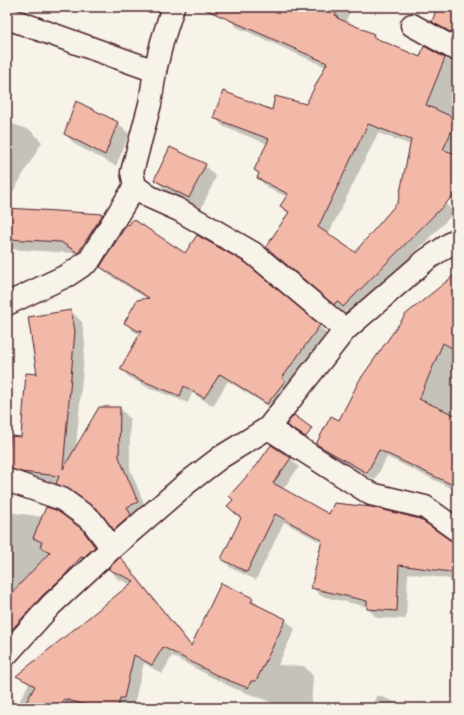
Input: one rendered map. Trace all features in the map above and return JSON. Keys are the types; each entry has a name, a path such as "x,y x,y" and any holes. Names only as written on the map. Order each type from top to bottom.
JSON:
{"street":[{"path":"173,7 162,42 155,71 150,104 132,172 135,186 150,197 179,210 253,253 345,330"},
{"path":"7,18 155,71"},
{"path":"412,24 457,50"},
{"path":"7,304 68,275 89,260 135,186"},
{"path":"7,654 51,605 112,548 192,479 221,457 268,428 345,330 426,260 457,239"},
{"path":"268,428 371,494 425,508 457,530"},
{"path":"7,480 62,499 91,520 112,548"}],"building":[{"path":"200,7 339,7 335,15 338,16 337,18 374,34 373,37 420,57 424,46 445,58 426,105 457,119 443,150 457,154 457,192 343,307 337,301 334,305 266,247 289,212 280,206 288,194 257,178 259,173 254,170 269,139 213,118 223,91 272,110 275,96 306,104 327,63","holes":["368,124 411,140 398,202 355,252 318,227"]},
{"path":"437,7 457,7 457,27 454,34 432,22"},
{"path":"76,101 118,122 105,155 64,134"},
{"path":"170,147 206,164 189,198 154,180"},
{"path":"7,208 103,214 78,253 61,242 7,239"},
{"path":"133,219 185,253 197,235 246,263 320,325 282,378 285,381 267,404 220,374 204,398 184,386 180,396 138,379 120,369 142,330 138,331 124,323 137,300 149,298 100,267 127,224 129,225"},
{"path":"457,273 457,351 443,343 419,399 457,416 457,487 379,450 367,473 316,444 331,416 339,420 359,381 406,314"},
{"path":"71,310 75,331 63,469 99,407 120,407 119,457 138,502 127,507 131,515 114,530 98,510 69,489 56,484 59,476 21,472 7,468 10,436 21,437 26,373 37,374 28,317"},
{"path":"294,415 312,428 306,437 286,425"},
{"path":"271,445 291,458 273,483 329,514 334,503 372,507 420,519 450,540 457,542 457,573 399,565 397,611 367,609 367,601 311,588 322,540 275,514 247,572 221,559 241,518 227,506 233,500 229,496 257,465"},
{"path":"46,507 56,510 82,529 95,547 83,558 81,557 64,576 42,596 7,635 7,598 50,552 40,547 42,542 33,538"},
{"path":"120,557 191,646 221,583 253,598 251,602 286,619 256,681 251,681 248,688 220,677 163,647 152,665 134,655 124,698 120,698 118,708 97,708 64,699 60,708 23,708 35,686 16,676 134,581 108,569"}]}
